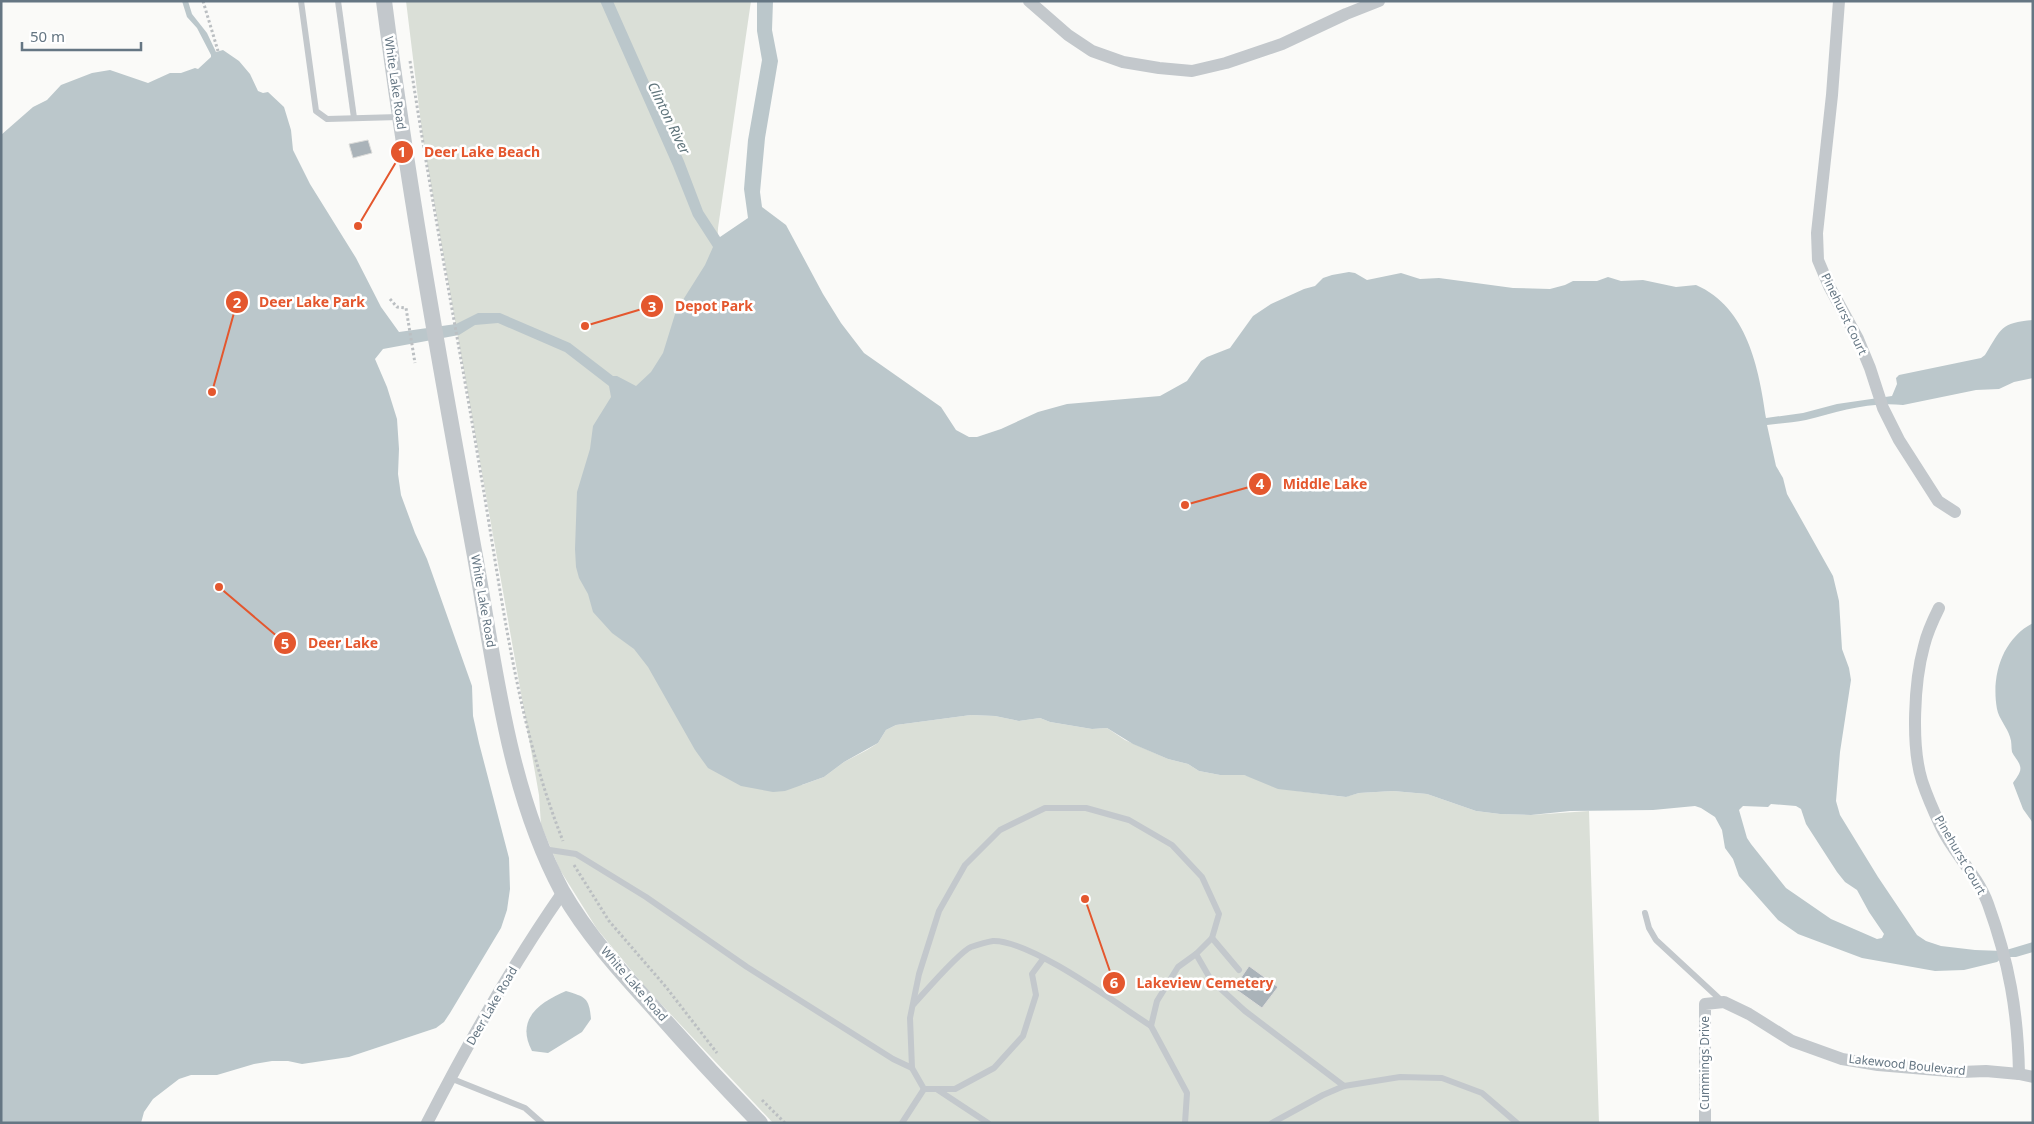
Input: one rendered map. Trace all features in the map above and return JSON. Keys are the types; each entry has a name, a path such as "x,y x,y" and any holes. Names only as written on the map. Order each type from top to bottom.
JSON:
{"street":[{"name":"White Lake Road","path":"384,1 399,117 436,343 511,749 527,810 542,849 563,892 584,924 620,971 760,1123"},
{"path":"1029,1 1068,36 1092,51 1123,62 1192,71 1226,63 1282,44 1379,1"},
{"name":"Pinehurst Court","path":"1839,1 1826,161 1817,233 1818,260 1829,286 1858,339 1883,408 1898,440 1938,501 1955,512"},
{"name":"Pinehurst Court","path":"1939,608 1924,646 1919,672 1916,706 1916,741 1922,780 1942,828 1980,887 1991,916 2013,992 2018,1039 2019,1074"},
{"name":"Deer Lake Road","path":"427,1123 450,1078 529,941 563,892"},
{"name":"Cummings Drive","path":"1705,1123 1705,1004 1724,1002"},
{"name":"Lakewood Boulevard","path":"1724,1002 1749,1014 1792,1041 1842,1059 1878,1065 1952,1072 2019,1074 2033,1078"}],"lane":[{"path":"301,1 316,111 327,119 399,117"},
{"path":"338,1 354,118"},
{"path":"924,1089 912,1068 910,1018 919,974 940,911 965,865 1000,830 1045,808 1086,808 1129,820 1172,845 1202,877 1219,914 1212,938 1196,954 1178,967 1157,1001 1151,1026"},
{"path":"542,849 576,854 646,897 746,967 893,1059 912,1068"},
{"path":"1645,913 1649,928 1656,940 1724,1002"},
{"path":"1212,938 1239,970"},
{"path":"913,1005 969,948 994,941 1021,947 1058,966 1151,1026 1187,1093 1184,1123"},
{"path":"1196,954 1211,980 1245,1011 1344,1086"},
{"path":"924,1089 955,1089 994,1068 1023,1036 1036,995 1032,974 1043,959"},
{"path":"1272,1123 1323,1095 1344,1086 1400,1077 1442,1078 1482,1093 1517,1123"},
{"path":"450,1078 525,1108 542,1123"},
{"path":"902,1123 924,1089"},
{"path":"937,1089 988,1123"}],"path":[{"path":"203,1 218,51"},
{"path":"408,51 442,263 458,339 524,717 548,805 568,853 608,921 666,987 720,1057"},
{"path":"390,299 392,304 406,308 416,361"},
{"path":"758,1097 785,1123"}],"shaded area":[{"path":"182,1 188,1 192,14 207,33 216,52 223,50 239,61 250,74 258,91 268,92 284,107 291,130 293,150 310,184 356,258 381,307 399,332 456,324 478,313 500,313 570,343 613,376 617,376 636,386 651,372 663,353 676,311 705,265 713,247 693,216 600,1 613,1 684,161 703,211 720,237 748,218 744,189 748,140 762,60 757,31 757,1 773,1 772,30 778,61 765,138 760,192 762,207 786,225 823,294 841,323 864,353 941,407 956,430 969,437 977,437 1001,429 1038,412 1067,404 1160,396 1187,381 1201,361 1230,348 1253,316 1271,304 1315,286 1323,278 1349,272 1355,273 1367,280 1401,273 1420,279 1439,278 1513,288 1550,289 1573,281 1597,281 1608,277 1621,281 1643,280 1676,287 1696,285 1713,295 1727,308 1739,324 1748,341 1759,379 1766,418 1803,413 1837,404 1892,396 1897,384 1896,378 1899,375 1981,358 2003,328 2014,323 2033,320 2033,378 2014,382 1999,389 1976,390 1903,405 1866,406 1801,421 1767,425 1776,466 1783,478 1787,494 1833,576 1839,601 1842,649 1851,680 1840,752 1836,801 1840,815 1878,877 1917,935 1926,941 1941,946 1975,950 2003,951 2033,942 2033,952 2016,957 2003,957 1997,962 1964,970 1935,971 1862,958 1798,934 1778,920 1739,876 1733,859 1725,848 1722,830 1715,817 1695,806 1653,810 1570,811 1531,815 1500,814 1476,811 1427,794 1393,791 1359,793 1346,797 1278,789 1244,775 1220,775 1199,771 1188,764 1168,759 1133,744 1107,728 1092,729 1050,722 1040,718 1019,721 995,716 971,715 896,725 886,730 878,743 844,762 824,777 785,791 773,792 741,786 708,768 695,750 648,667 634,649 612,633 593,612 588,594 579,578 575,549 577,492 590,449 593,426 611,397 609,386 565,352 498,323 475,325 459,335 383,349 375,359 387,387 397,419 398,474 401,495 427,559 472,686 473,716 509,858 510,889 507,910 501,928 450,1013 444,1022 436,1028 349,1057 302,1064 288,1061 272,1061 254,1064 217,1075 191,1075 179,1079 153,1099 144,1112 141,1123 1,1123 1,135 33,107 47,100 61,85 92,73 110,70 148,83 170,73 181,73 195,68 198,69 211,55 197,28 187,17","holes":["1771,804 1796,806 1801,809 1806,824 1837,872 1845,882 1857,890 1884,934 1882,938 1877,939 1831,919 1786,888 1747,838 1739,810 1743,806 1768,807"]},
{"path":"406,1 751,1 718,228 695,750 802,785 824,777 844,762 878,743 886,730 896,725 971,715 995,716 1019,721 1040,718 1050,722 1092,729 1107,728 1125,740 1168,759 1188,764 1199,771 1220,775 1244,775 1298,791 1345,797 1359,793 1393,791 1427,794 1476,811 1500,814 1531,815 1589,811 1599,1123 773,1123 646,988 597,929 560,870 541,825 539,795 423,140"},
{"path":"2033,623 2033,823 2023,809 2013,783 2019,773 2020,766 2012,752 2010,737 1998,713 1996,684 2001,660 2006,649 2022,630"},
{"path":"566,991 585,999 589,1007 591,1019 582,1032 548,1053 532,1051 526,1030 528,1021 539,1006"}],"building":[{"path":"368,140 372,153 353,158 349,144"},
{"path":"1249,966 1278,987 1262,1008 1234,988"}],"place":[{"name":"Deer Lake Beach","path":"358,226"},
{"name":"Depot Park","path":"585,326"},
{"name":"Deer Lake Park","path":"212,392"},
{"name":"Middle Lake","path":"1185,505"},
{"name":"Deer Lake","path":"219,587"},
{"name":"Lakeview Cemetery","path":"1085,899"}],"water label":[{"name":"Clinton River","path":"669,118"}]}
